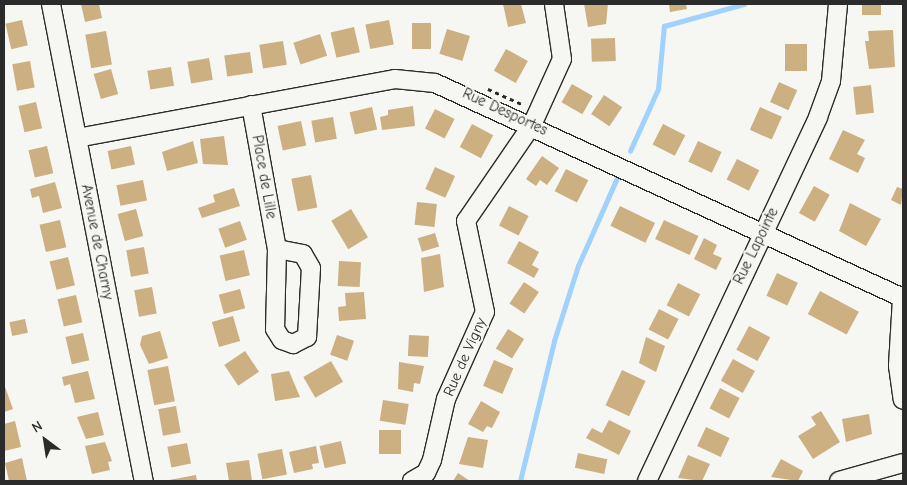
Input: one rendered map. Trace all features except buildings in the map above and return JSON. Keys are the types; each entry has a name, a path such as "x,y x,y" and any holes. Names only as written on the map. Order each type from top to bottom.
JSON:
{"street":[{"name":"Avenue de Charny","path":"51,4 144,481"},
{"name":"Rue de Vigny","path":"412,481 426,472 432,460 446,399 485,312 466,220 532,125 562,59 554,4"},
{"name":"Rue Lapointe","path":"647,481 831,81 838,4"},
{"name":"Rue Desportes","path":"77,138 250,105 414,79 459,91 902,298"},
{"name":"Place de Lille","path":"250,105 277,249 275,329 282,340 293,344 307,338 311,268 303,254 277,249"},
{"path":"902,298 898,366 903,400"},
{"path":"839,481 903,463"}],"waterway":[{"path":"630,151 658,89 664,26 744,4"},
{"path":"520,481 554,341 578,266 617,178"}]}
